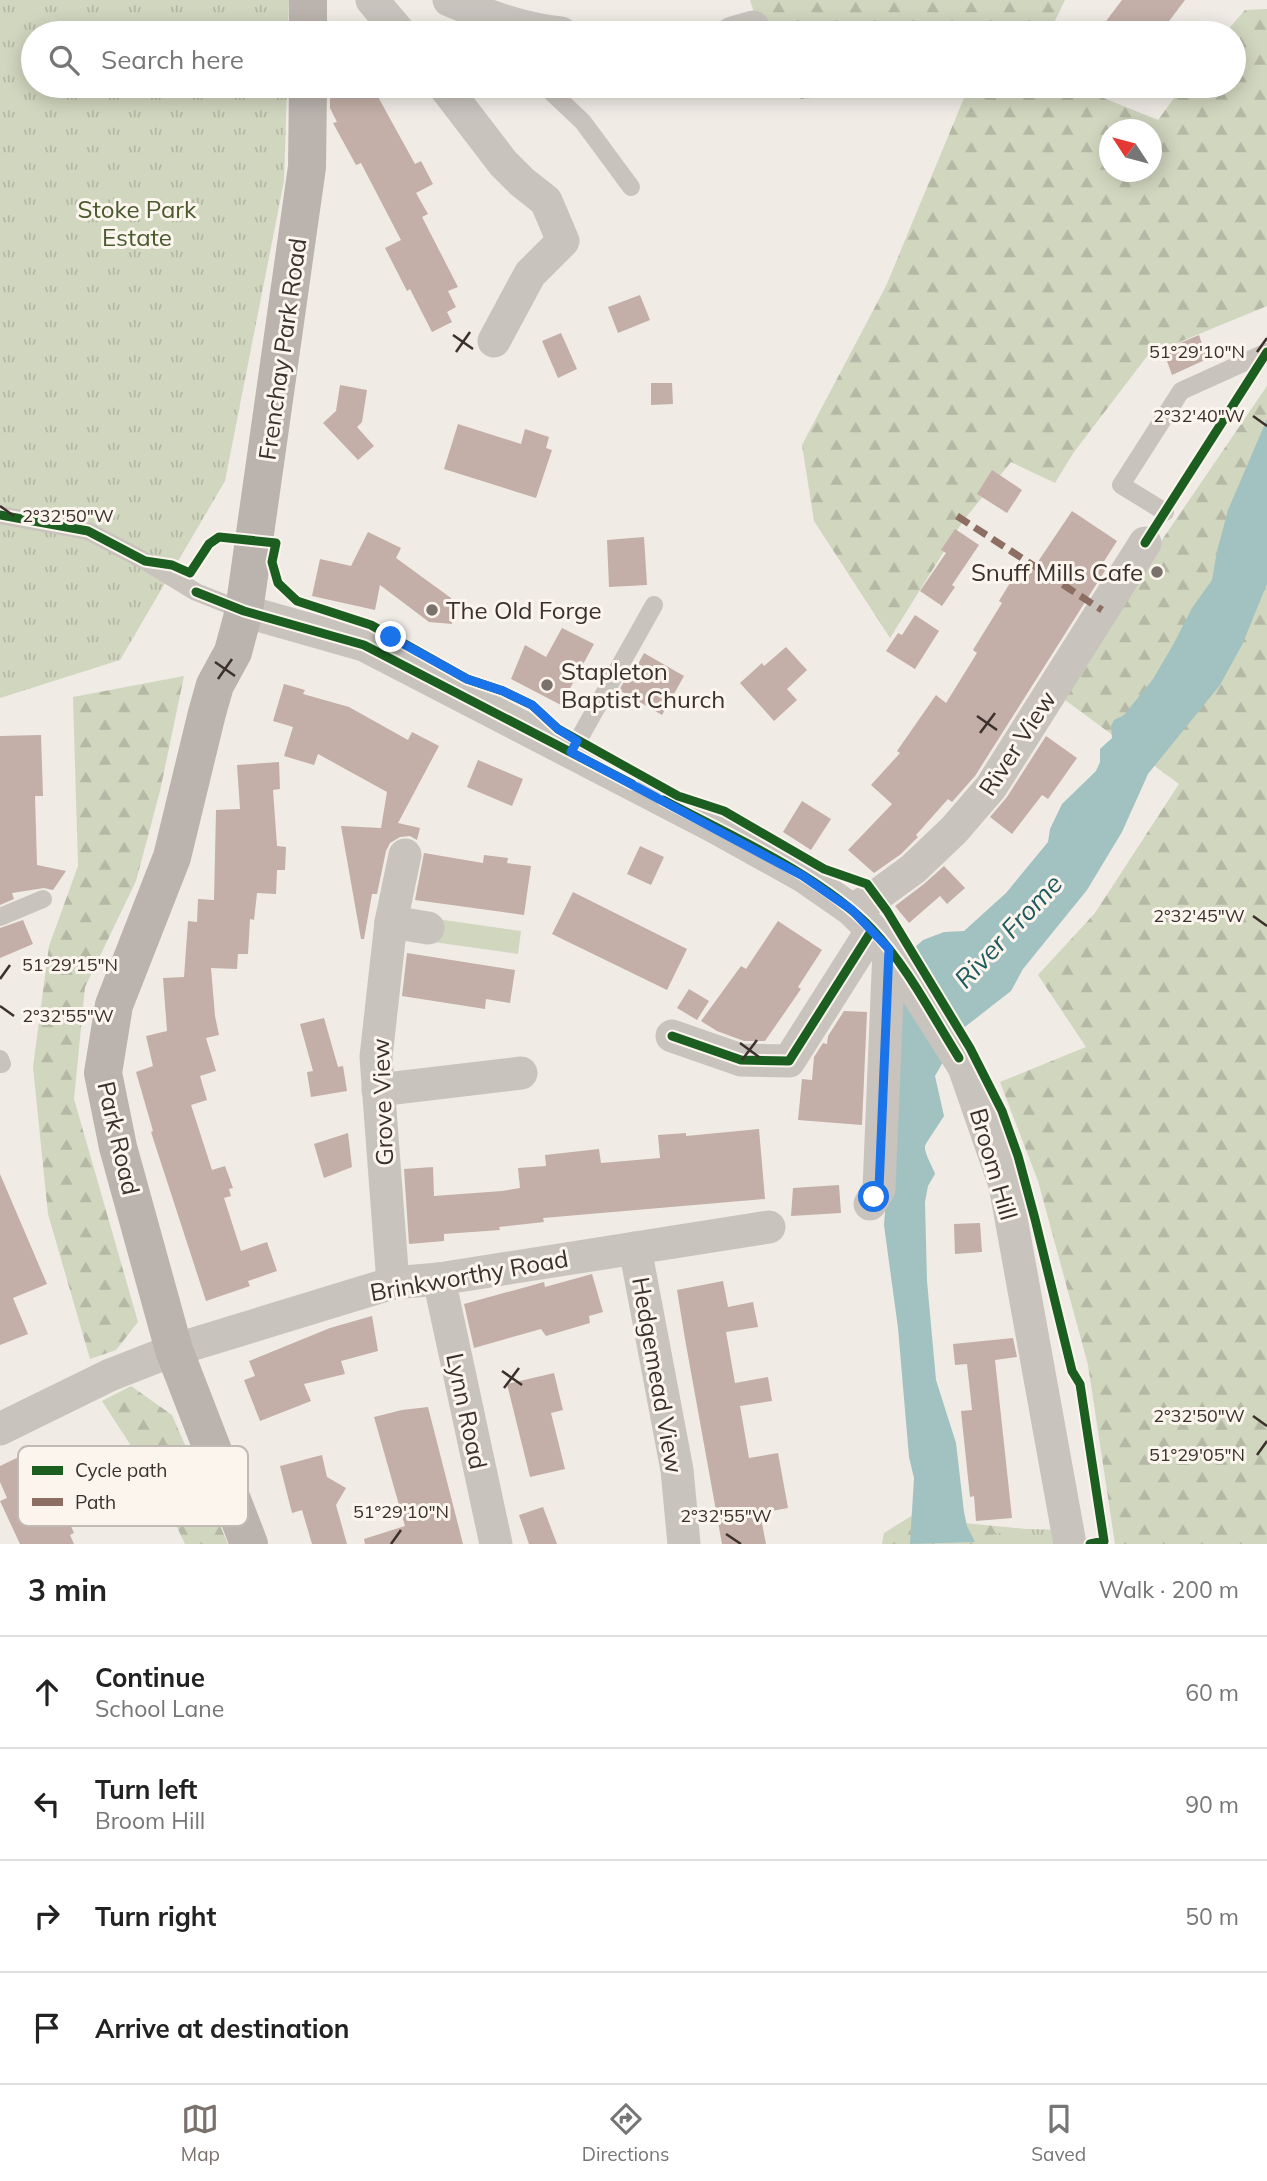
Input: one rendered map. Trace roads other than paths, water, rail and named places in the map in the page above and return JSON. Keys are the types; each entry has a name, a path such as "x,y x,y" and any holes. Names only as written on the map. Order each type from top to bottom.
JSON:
{"main road":[{"path":"308,21 309,0"},
{"name":"Frenchay Park Road","path":"244,611 307,167 308,98"},
{"name":"Park Road","path":"211,1446 174,1350 118,1147 103,1073 114,1004 172,857 206,713 215,685 233,652 244,611"},
{"name":"Park Road","path":"242,1526 249,1544"}],"street":[{"path":"372,0 390,21"},
{"path":"474,15 498,21"},
{"path":"453,98 503,163 546,201 563,241 530,274 494,341"},
{"name":"River View","path":"878,938 876,896 913,869 954,830 991,787 1145,543"},
{"name":"Broom Hill","path":"244,611 364,645 803,876 878,938 959,1058 1005,1185 1070,1544"},
{"name":"Grove View","path":"393,1283 376,1058 391,922 405,855"},
{"path":"391,922 428,928"},
{"path":"672,1036 741,1060 789,1061 878,938"},
{"path":"870,1204 879,1189 878,938"},
{"path":"378,1090 521,1073"},
{"name":"Brinkworthy Road","path":"0,1429 110,1375 174,1350 393,1283 439,1279 769,1227"},
{"name":"Hedgemead View","path":"635,1248 677,1470 684,1544"},
{"name":"Lynn Road","path":"439,1279 496,1544"}],"lane":[{"path":"558,98 583,122 631,187"},
{"path":"1165,512 1121,485 1181,391 1267,352"},
{"path":"0,515 88,531 196,592 244,611"},
{"path":"571,752 654,605"},
{"path":"0,917 43,899"},
{"path":"0,1059 0,1064"}],"water":[{"name":"River Frome","path":"1267,419 1267,584 1242,645 1220,685 1148,774 1122,832 1087,890 1023,969 1011,991 961,1030 935,1076 944,1116 925,1146 935,1174 928,1186 925,1202 927,1281 936,1380 956,1443 964,1512 975,1542 910,1544 914,1478 909,1457 898,1328 884,1225 904,957 923,940 944,932 964,931 1006,893 1048,842 1050,829 1062,804 1096,771 1100,762 1100,749 1112,738 1111,726 1114,720 1124,715 1153,679 1192,608 1212,580 1228,510"}],"place":[{"name":"Snuff Mills Cafe","path":"1157,572"},
{"name":"The Old Forge","path":"432,610"},
{"name":"Stapleton Baptist Church","path":"547,685"}],"park label":[{"name":"Stoke Park Estate","path":"137,223"}]}
